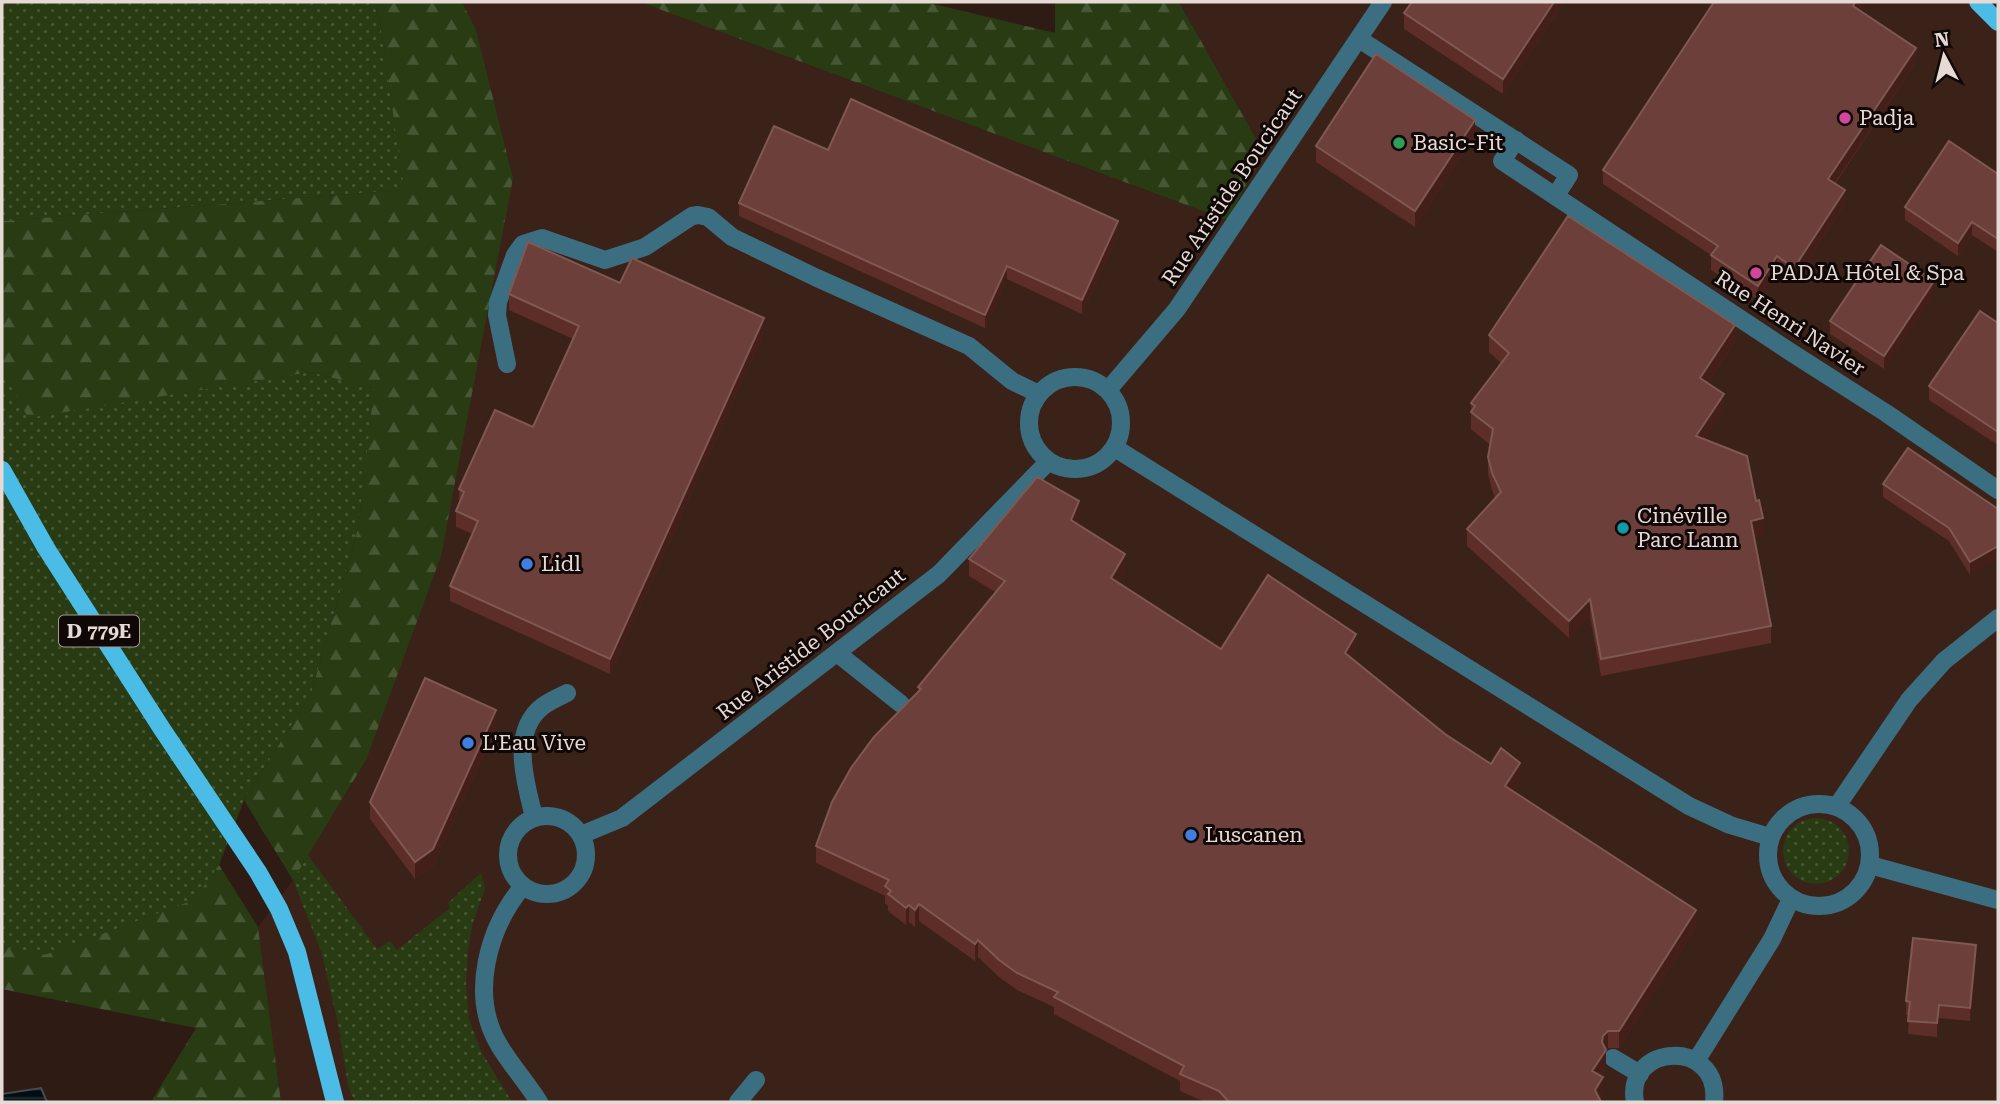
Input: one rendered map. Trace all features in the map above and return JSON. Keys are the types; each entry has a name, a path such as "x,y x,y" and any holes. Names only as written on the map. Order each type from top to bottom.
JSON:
{"main road":[{"path":"1978,2 1998,22"},
{"name":"D 779E","path":"2,470 53,560 279,909 297,952 335,1102"}],"street":[{"name":"Rue Aristide Boucicaut","path":"1108,390 1177,309 1383,2"},
{"path":"1359,39 1569,175 1556,195"},
{"name":"Rue Henri Navier","path":"1516,140 1502,161 1998,490"},
{"path":"508,364 497,315 498,302 515,255 523,244 542,238 605,260 645,247 692,216 698,215 708,217 732,237 969,346 1012,381 1039,394"},
{"path":"1073,377 1092,380 1108,390 1118,403 1122,418 1121,434 1115,448 1101,462 1084,470 1048,462 1036,448 1028,430 1030,411 1039,394 1055,382 1073,377"},
{"path":"1115,448 1689,806 1730,825 1770,837"},
{"name":"Rue Aristide Boucicaut","path":"581,835 622,818 939,574 1048,462"},
{"path":"1837,806 1909,700 1944,661 1998,618"},
{"path":"837,653 901,704"},
{"path":"534,817 525,782 523,753 527,725 541,707 567,693"},
{"path":"1821,803 1837,806 1860,823 1867,836 1871,850 1870,865 1864,880 1854,893 1840,902 1824,906 1807,905 1791,899 1778,887 1770,872 1767,854 1770,837 1778,823 1797,808 1821,803"},
{"path":"548,815 561,818 581,835 586,859 575,883 555,893 544,894 523,886 514,877 508,852 516,831 534,817 548,815"},
{"path":"1870,865 1998,900"},
{"path":"523,886 513,898 487,953 483,1002 498,1044 539,1102"},
{"path":"1696,1061 1772,939 1791,899"},
{"path":"1635,1102 1635,1085 1640,1074 1648,1064 1672,1054 1696,1061 1706,1069 1712,1080 1714,1102"},
{"path":"1613,1058 1640,1074"},
{"path":"738,1102 756,1080"}],"shaded area":[{"path":"462,2 640,2 1227,220 1264,153 1179,2 1998,2 1998,1102 281,1102 258,927 293,880 366,760 513,178 476,31"},
{"path":"41,1088 47,1102 2,1102 2,1094"}],"green space":[{"path":"2,2 373,2 380,22 405,190 2,221"},
{"path":"373,2 462,2 476,30 513,178 441,556 366,760 293,880 244,800 311,694 358,528 374,389 311,372 28,418 2,369 2,221 404,190 380,22"},
{"path":"640,2 925,2 1055,33 1055,2 1179,2 1264,153 1227,220"},
{"path":"2,369 29,417 311,372 375,389 358,528 311,694 244,800 219,865 195,900 45,956 2,946"},
{"path":"1816,818 1829,820 1839,828 1847,838 1847,864 1839,874 1829,882 1816,884 1803,882 1793,874 1785,864 1783,851 1785,838 1793,828 1803,820"},
{"path":"308,855 377,949 390,941 397,950 450,908 448,903 481,873 485,889 473,922 468,950 466,985 469,1019 481,1051 512,1102 355,1102 348,1086 339,1028 322,954 293,880"},
{"path":"219,865 258,927 281,1102 151,1102 196,1028 2,989 2,946 45,955 194,900"}],"building":[{"path":"1412,2 1554,2 1503,79 1404,13"},
{"path":"1714,2 1855,2 1853,6 1916,48 1828,179 1845,190 1794,268 1777,256 1758,286 1711,255 1718,246 1603,170"},
{"name":"Basic-Fit","path":"1376,54 1475,120 1415,211 1316,146"},
{"path":"851,99 1118,221 1082,300 1007,266 985,315 739,203 774,126 828,150"},
{"path":"1949,141 1998,174 1998,239 1972,222 1958,243 1905,207"},
{"path":"1568,216 1735,325 1700,378 1724,394 1696,436 1747,456 1756,501 1759,500 1763,518 1751,521 1771,626 1601,659 1590,599 1569,621 1467,529 1501,492 1488,457 1493,429 1471,412 1475,406 1471,403 1509,353 1489,335"},
{"path":"528,242 620,283 632,258 764,318 610,659 450,586 478,521 456,511 464,492 459,489 495,410 533,427 579,326 509,294"},
{"path":"1881,245 1934,281 1884,356 1830,321"},
{"path":"1980,311 1998,323 1998,432 1929,386"},
{"path":"1908,448 1998,509 1998,546 1970,562 1949,528 1883,484"},
{"name":"Luscanen","path":"1037,477 1079,501 1071,520 1125,554 1111,578 1221,649 1268,575 1356,634 1345,653 1445,734 1491,764 1501,748 1520,763 1505,786 1696,910 1619,1031 1608,1031 1603,1036 1602,1042 1606,1050 1592,1071 1603,1077 1595,1090 1601,1102 1229,1102 1219,1091 1180,1074 1184,1066 1054,997 1058,992 1017,973 978,940 975,944 919,904 915,910 909,905 906,908 888,894 891,891 885,886 889,880 816,846 832,802 851,768 874,737 921,689 918,687 1005,581 969,559"},
{"path":"425,678 496,710 433,849 415,862 370,802"},
{"path":"1913,938 1976,945 1970,1008 1939,1005 1937,1023 1908,1021 1910,1002 1906,1001"}],"place":[{"name":"Padja","path":"1845,118"},
{"name":"Basic-Fit","path":"1399,143"},
{"name":"PADJA Hôtel & Spa","path":"1756,273"},
{"name":"Cinéville Parc Lann","path":"1623,528"},
{"name":"Lidl","path":"527,564"},
{"name":"L'Eau Vive","path":"468,743"},
{"name":"Luscanen","path":"1191,835"}]}
